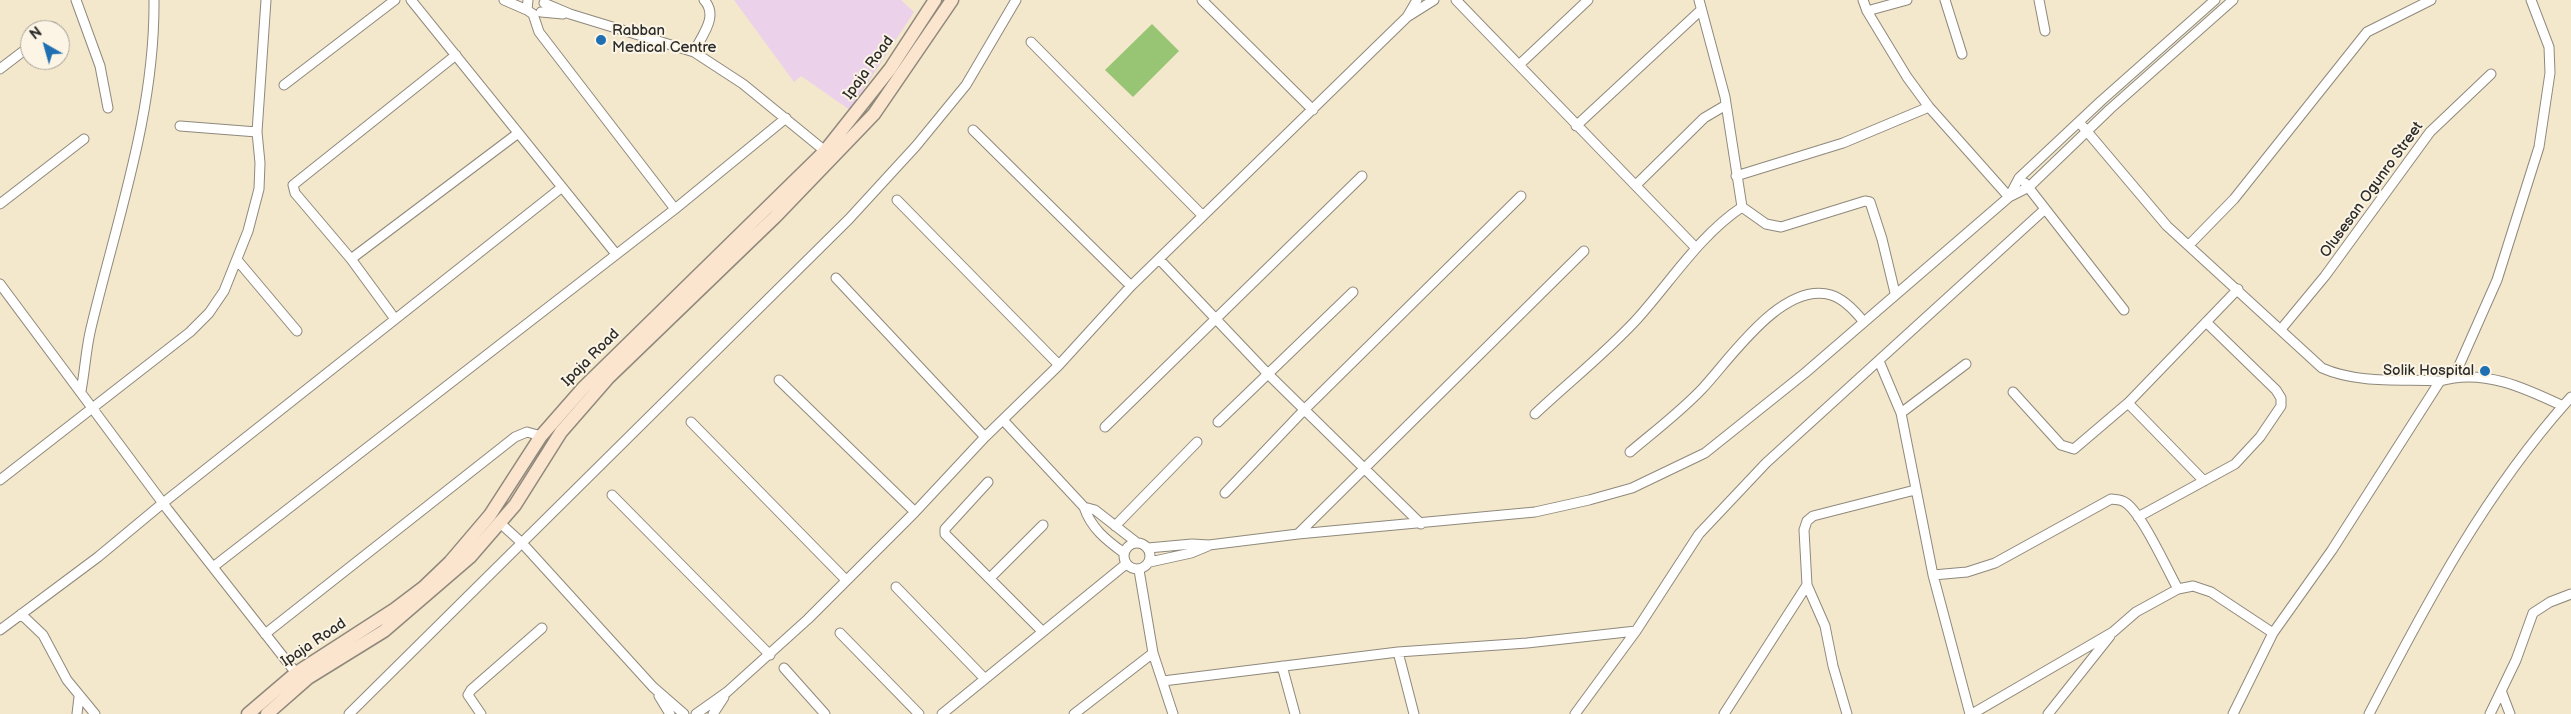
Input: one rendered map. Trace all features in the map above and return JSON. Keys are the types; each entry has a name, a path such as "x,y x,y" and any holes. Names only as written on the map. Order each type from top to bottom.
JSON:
{"main road":[{"name":"Ipaja Road","path":"248,714 296,673 395,609 424,587 450,562 490,515 541,436 584,387 825,151 890,69 936,0"},
{"name":"Ipaja Road","path":"267,714 308,678 384,631 470,557 515,505 561,432 608,378 842,149 874,114 952,0"},
{"path":"890,69 900,77"}],"street":[{"path":"76,0 100,66 108,108"},
{"path":"81,392 90,330 132,175 150,85 154,0"},
{"path":"1,476 94,409 190,332 209,313 224,291 238,261 259,189 258,132 266,0"},
{"path":"284,86 395,0"},
{"path":"411,0 517,134 616,254"},
{"path":"504,0 538,5 694,52 743,84 825,151"},
{"path":"694,52 712,15 710,8 704,0"},
{"path":"349,714 842,226 890,175 966,85 1016,0"},
{"path":"1202,0 1313,110"},
{"path":"1407,18 1417,0"},
{"path":"696,714 727,692 770,655 915,512 985,437 1059,365 1130,286 1407,18 1434,0"},
{"path":"1456,0 1696,248"},
{"path":"1519,65 1588,0"},
{"path":"1699,0 1726,105 1742,207 1766,224 1781,227 1865,201 1870,202 1882,238 1896,293"},
{"path":"1863,0 1867,11 1907,77 1929,107 2009,197"},
{"path":"1867,11 1907,0"},
{"path":"1945,0 1962,54"},
{"path":"2039,0 2045,31"},
{"path":"2009,197 2020,178 2079,122 2215,0"},
{"path":"1136,542 1128,546 1124,553 1126,564 1132,569 1138,570 1150,562 1191,553 1209,546 1298,534 1535,512 1632,488 1705,452 1805,373 2009,197 2029,187 2087,130 2233,0"},
{"path":"2189,246 2234,199 2367,32 2431,0"},
{"path":"2454,377 2497,280 2539,147 2550,73 2549,47 2531,0"},
{"path":"538,5 539,32 675,209"},
{"path":"1576,126 1701,10"},
{"path":"1031,42 1203,216"},
{"path":"0,69 20,54"},
{"path":"394,319 351,259 295,193 293,185 456,55"},
{"name":"Olusesan Ogunro Street","path":"2282,328 2325,276 2430,132 2492,74"},
{"path":"1636,185 1704,118 1726,105"},
{"path":"1736,176 1843,143 1929,107"},
{"path":"213,567 675,209 786,118"},
{"path":"2079,122 2167,226 2282,328 2322,368 2337,375 2440,381 2454,377 2500,380 2524,388 2563,406"},
{"path":"180,126 258,132"},
{"path":"973,130 1130,286"},
{"path":"351,259 517,134"},
{"path":"0,204 84,139"},
{"path":"1105,427 1362,176"},
{"path":"2020,178 2124,310"},
{"path":"0,630 98,557 163,503 561,188"},
{"path":"1225,493 1304,409 1521,196"},
{"path":"897,200 1059,365"},
{"path":"1535,414 1637,319 1696,248 1726,218 1742,207"},
{"path":"1575,714 1636,631 1699,534 1766,463 2044,210"},
{"path":"1298,534 1584,251"},
{"path":"1159,259 1268,374 1421,524"},
{"path":"238,261 297,332"},
{"path":"836,278 985,437"},
{"path":"0,284 163,503 296,673"},
{"path":"2013,392 2062,444 2074,449 2128,403 2238,289"},
{"path":"1218,422 1352,292"},
{"path":"1630,452 1686,406 1759,324 1800,296 1818,293 1833,295 1853,309 1863,321"},
{"path":"2138,517 2235,464 2260,438 2281,406 2276,390 2206,322"},
{"path":"1879,361 1902,413 1933,575 1971,714 2113,632"},
{"path":"1902,413 1966,364"},
{"path":"779,380 915,512"},
{"path":"2233,714 2273,633 2332,550 2440,381"},
{"path":"2370,714 2390,672 2460,546 2518,460 2571,397"},
{"path":"2128,403 2204,481"},
{"path":"1003,420 1084,506 1088,518 1097,531 1124,553"},
{"path":"691,422 846,580"},
{"path":"265,634 515,437 527,432 541,436"},
{"path":"1114,526 1197,442"},
{"path":"988,482 945,528 948,538 1042,631"},
{"path":"1847,714 1833,666 1825,626 1807,585 1804,530 1807,521 1814,516 1916,490"},
{"path":"612,495 770,655"},
{"path":"1933,575 1967,572 1995,563 2111,499 2121,500 2128,504 2138,517 2178,589"},
{"path":"1084,506 1095,510 1136,542 1148,548 1151,555 1150,562"},
{"path":"500,523 522,543 654,688 684,714"},
{"path":"990,578 1043,525"},
{"path":"1148,548 1192,544 1209,546"},
{"path":"942,714 1126,564"},
{"path":"1138,570 1154,653 1173,714"},
{"path":"1724,714 1807,585"},
{"path":"2048,714 2113,632 2136,612 2178,589 2193,586 2211,592 2273,633"},
{"path":"896,587 984,679"},
{"path":"2490,714 2502,693 2533,612 2550,602 2571,594"},
{"path":"21,614 43,635 67,680 79,697 95,714"},
{"path":"481,714 468,695 471,690 542,628"},
{"path":"1163,681 1398,652 1527,643 1636,631"},
{"path":"840,633 919,714"},
{"path":"1398,652 1414,714"},
{"path":"1074,714 1154,653"},
{"path":"1282,666 1295,714"},
{"path":"784,668 825,714"},
{"path":"654,688 670,714"},
{"path":"712,714 727,692"},
{"path":"2502,693 2510,714"},
{"path":"77,714 79,697"}],"shaded area":[{"path":"734,0 901,0 914,12 850,110 801,76 794,82"}],"green space":[{"path":"1152,24 1179,51 1133,97 1105,70"}],"place":[{"name":"Rabban Medical Centre","path":"601,40"},
{"name":"Solik Hospital","path":"2485,371"}]}
